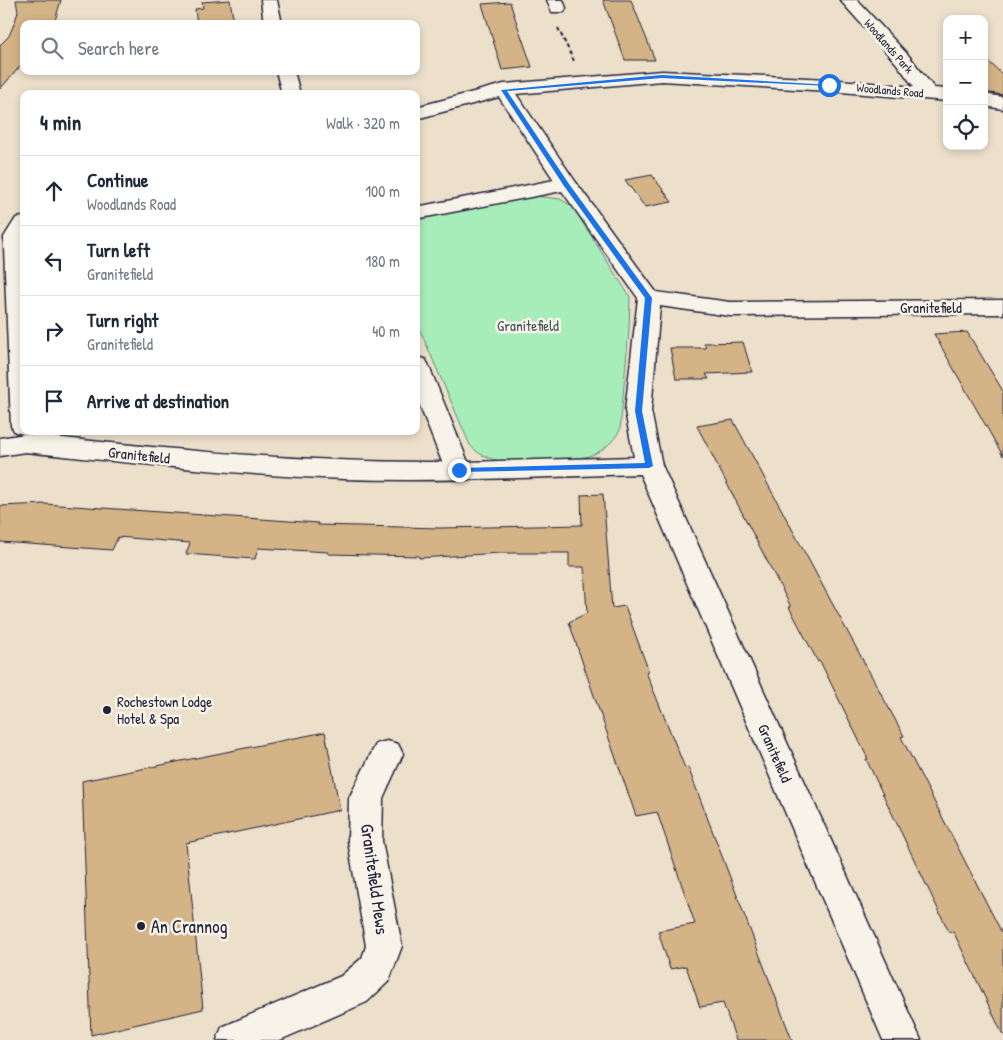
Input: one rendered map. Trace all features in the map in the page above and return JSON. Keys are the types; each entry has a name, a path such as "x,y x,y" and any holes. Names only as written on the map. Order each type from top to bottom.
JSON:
{"street":[{"path":"269,0 272,20"},
{"name":"Woodlands Park","path":"848,0 903,60 928,93"},
{"path":"286,75 290,90"},
{"name":"Woodlands Road","path":"420,112 504,90 662,76 829,85 943,95"},
{"path":"504,90 566,184 649,298"},
{"path":"988,101 1003,103"},
{"path":"420,212 566,184"},
{"path":"18,437 15,237 20,229"},
{"name":"Granitefield","path":"902,1040 649,466 638,411 649,298 730,309 1003,306"},
{"path":"420,374 459,470"},
{"name":"Granitefield","path":"18,437 178,459 346,470 649,466"},
{"name":"Granitefield Mews","path":"236,1040 354,989 376,969 384,946 365,841 366,798 387,754"}],"path":[{"path":"556,4 555,22 586,83"}],"green space":[{"name":"Granitefield","path":"534,196 560,199 572,206 630,297 620,430 604,448 592,455 573,459 516,461 489,458 470,445 420,330 420,218"}],"building":[{"path":"16,0 61,0 55,20 20,20 20,66 0,89 0,45 9,36 18,12"},
{"path":"230,0 233,20 196,20 195,9 203,8 202,2"},
{"path":"603,0 631,0 655,60 625,60"},
{"path":"510,2 532,67 502,70 482,4"},
{"path":"988,62 1003,75 1003,95 988,93"},
{"path":"652,175 672,202 645,207 625,180"},
{"path":"967,332 1003,391 1003,456 934,334"},
{"path":"743,342 752,372 706,374 709,379 676,379 670,348 706,348 704,343"},
{"path":"733,420 904,736 901,737 1003,935 1003,1035 953,931 949,932 820,661 818,662 789,607 791,607 697,426"},
{"path":"603,494 612,608 625,606 649,672 646,672 685,768 688,767 792,1040 736,1040 723,1003 700,1007 686,966 670,969 658,931 695,924 657,812 636,816 584,667 569,622 587,613 584,567 569,567 569,553 501,553 419,558 419,556 328,554 328,552 258,548 255,559 186,554 190,543 118,537 112,550 0,542 0,506 45,504 318,523 318,525 441,528 582,525 581,495"},
{"name":"An Crannog","path":"325,732 340,810 186,843 203,1009 91,1035 82,781"}],"place":[{"name":"Rochestown Lodge Hotel & Spa","path":"107,710"},
{"name":"An Crannog","path":"141,926"}],"route":[{"path":"459,470 649,466 638,411 649,298 566,184 504,90 662,76 829,85"}]}
